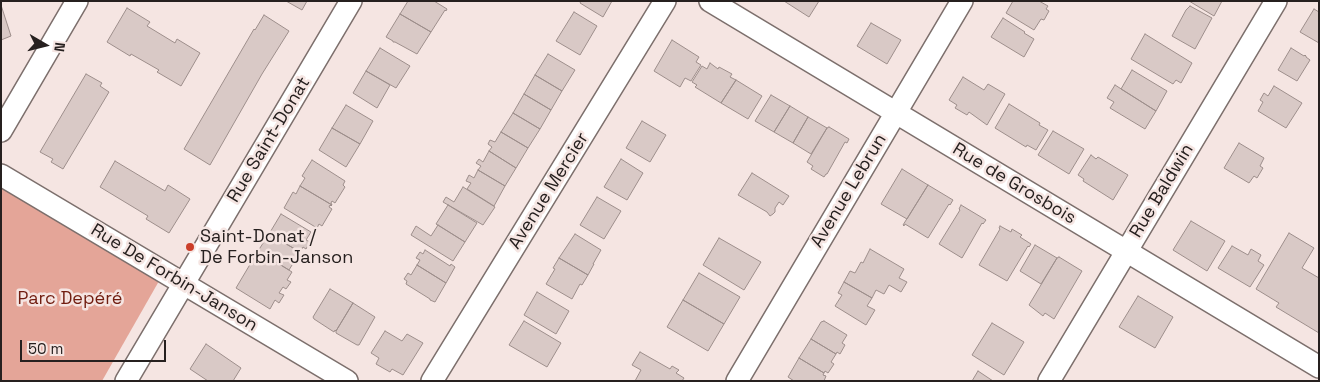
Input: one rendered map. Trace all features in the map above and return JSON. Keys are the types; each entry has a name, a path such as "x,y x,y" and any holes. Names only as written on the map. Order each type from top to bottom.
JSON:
{"street":[{"path":"1,131 77,1"},
{"name":"Rue Saint-Donat","path":"126,381 351,1"},
{"name":"Avenue Mercier","path":"432,381 666,1"},
{"name":"Rue de Grosbois","path":"710,1 1319,367"},
{"name":"Avenue Lebrun","path":"737,381 962,1"},
{"name":"Rue Baldwin","path":"1049,381 1276,1"},
{"name":"Rue De Forbin-Janson","path":"1,175 346,381"}],"green space":[{"name":"Parc Depéré","path":"1,177 163,274 102,381 1,381"}],"building":[{"path":"286,1 307,1 302,10"},
{"path":"408,1 434,1 447,9 431,32 400,14"},
{"path":"581,1 612,1 603,17 580,3"},
{"path":"784,1 819,1 809,17"},
{"path":"1013,1 1039,1 1048,6 1046,9 1049,11 1044,20 1041,19 1034,30 1006,13"},
{"path":"1189,1 1222,1 1214,16"},
{"path":"1,5 11,36 1,40"},
{"path":"1190,6 1212,18 1195,49 1172,36"},
{"path":"127,8 150,22 147,26 175,43 177,39 200,53 181,86 157,72 159,70 107,42"},
{"path":"1314,9 1319,12 1319,43 1300,32"},
{"path":"574,12 597,26 580,55 556,41"},
{"path":"400,14 431,32 417,54 386,37"},
{"path":"264,15 289,31 210,165 184,149"},
{"path":"1003,18 1034,39 1024,57 991,37"},
{"path":"871,23 901,40 887,64 857,46"},
{"path":"1145,34 1192,63 1181,83 1176,80 1173,84 1131,59"},
{"path":"672,40 699,57 696,62 701,65 691,81 685,78 680,87 654,71"},
{"path":"380,48 410,66 396,88 366,71"},
{"path":"1291,48 1305,55 1310,60 1297,81 1278,70"},
{"path":"548,54 575,70 562,91 535,75"},
{"path":"710,63 718,69 719,67 732,74 730,77 736,80 721,103 695,87 697,85 692,82 702,66 707,69"},
{"path":"1132,70 1167,91 1156,111 1121,89"},
{"path":"366,71 390,85 377,108 353,93"},
{"path":"86,74 102,83 100,86 109,92 63,169 51,162 53,159 40,152"},
{"path":"535,75 562,91 551,110 524,94"},
{"path":"963,77 984,90 988,84 1005,94 987,125 969,112 967,115 955,108 957,105 949,100"},
{"path":"736,80 762,96 748,119 721,103"},
{"path":"1115,85 1156,111 1145,129 1110,108 1114,102 1107,98"},
{"path":"1274,86 1302,103 1286,128 1258,111 1263,102 1260,100 1264,93 1268,96"},
{"path":"524,94 551,110 540,129 513,113"},
{"path":"771,95 790,106 774,132 755,121"},
{"path":"1009,104 1048,130 1036,150 1027,145 1026,147 995,128"},
{"path":"346,105 373,121 360,144 332,128"},
{"path":"790,106 808,117 793,143 774,132"},
{"path":"513,113 540,129 528,148 501,132"},
{"path":"808,117 827,128 811,154 793,143"},
{"path":"642,121 666,135 650,162 626,148"},
{"path":"829,127 849,139 847,143 845,142 824,177 811,169 813,166 807,162"},
{"path":"332,128 360,144 346,167 319,150"},
{"path":"1053,131 1084,149 1069,174 1038,155"},
{"path":"501,132 528,148 516,168 489,151 492,147 488,144 490,140 495,142"},
{"path":"1239,143 1264,158 1260,166 1263,168 1257,178 1254,176 1249,183 1224,168"},
{"path":"489,151 516,168 505,186 478,170 481,166 476,163 479,159 483,162"},
{"path":"1091,155 1096,159 1098,157 1128,175 1113,200 1083,181 1084,179 1078,175"},
{"path":"621,159 643,173 627,200 604,187"},
{"path":"312,160 345,181 343,185 345,187 335,203 332,201 332,205 300,186 305,178 302,176"},
{"path":"115,161 165,191 168,185 190,199 169,233 146,219 148,216 100,187"},
{"path":"902,169 928,185 907,219 881,204"},
{"path":"478,170 505,186 494,206 467,189 471,183 466,181 469,175 474,178"},
{"path":"752,173 789,196 783,205 779,202 775,212 770,216 767,212 738,195"},
{"path":"928,185 953,200 928,238 905,224 903,225"},
{"path":"300,186 332,205 329,207 332,209 322,226 319,224 317,228 284,208 293,192 296,194"},
{"path":"463,187 495,207 483,225 443,202 446,197 454,202"},
{"path":"597,197 621,211 604,239 580,225"},
{"path":"448,205 477,223 465,242 436,224"},
{"path":"961,205 986,220 982,223 962,258 939,244 960,210"},
{"path":"281,214 311,232 306,240 310,242 306,249 303,247 300,252 269,234"},
{"path":"1191,221 1225,241 1207,271 1173,250"},
{"path":"438,225 465,242 453,261 411,235 416,226 431,236"},
{"path":"1000,226 1011,232 1012,229 1031,244 1007,281 979,265"},
{"path":"1289,233 1314,248 1302,268 1319,278 1319,333 1276,307 1279,303 1256,289"},
{"path":"269,234 300,252 289,270 258,251"},
{"path":"575,234 601,250 588,275 559,258"},
{"path":"719,238 761,262 744,290 703,265"},
{"path":"1035,245 1057,258 1041,284 1020,271"},
{"path":"1232,246 1248,255 1251,249 1261,255 1258,261 1264,265 1250,287 1218,268"},
{"path":"870,249 904,269 899,278 907,282 901,292 889,285 884,294 876,290 872,298 844,282 850,271 855,273 861,262 863,263"},
{"path":"425,250 450,266 451,264 455,267 446,283 417,265 420,260 416,258 420,252 423,254"},
{"path":"258,251 292,272 287,280 291,282 286,289 283,287 279,293 284,295 279,303 275,300 270,309 236,288"},
{"path":"1059,257 1082,271 1054,319 1045,313 1043,316 1029,305"},
{"path":"559,258 588,275 582,285 580,284 572,299 546,284"},
{"path":"417,265 446,283 435,302 406,284 407,281 404,279 408,273 411,275"},
{"path":"699,273 740,297 724,324 683,300"},
{"path":"844,282 872,298 867,306 875,310 866,325 835,306 842,295 838,293"},
{"path":"330,289 353,303 334,332 313,317"},
{"path":"537,292 569,311 556,334 524,315"},
{"path":"1138,296 1173,317 1155,348 1119,327"},
{"path":"683,300 724,324 708,351 667,327"},
{"path":"353,303 375,317 359,345 336,333"},
{"path":"524,321 561,343 547,367 509,345"},
{"path":"824,321 847,335 842,343 845,345 840,354 837,352 836,354 811,339 821,322"},
{"path":"992,323 1024,342 1004,375 972,355"},
{"path":"385,331 402,341 407,334 423,343 403,375 392,369 390,372 376,364 379,358 371,353"},
{"path":"811,339 836,354 831,362 834,364 828,373 825,371 824,373 799,358"},
{"path":"206,344 241,368 233,381 208,381 190,369"},
{"path":"640,352 670,369 672,366 679,370 676,373 684,378 682,381 635,381 641,370 632,365"},
{"path":"799,358 824,373 823,375 826,376 824,381 794,381 788,377"},
{"path":"978,371 993,381 972,381"}],"place":[{"name":"Saint-Donat / De Forbin-Janson","path":"190,247"}]}
